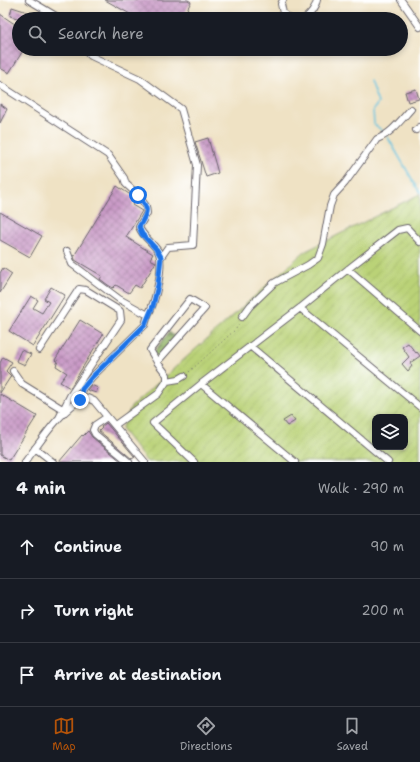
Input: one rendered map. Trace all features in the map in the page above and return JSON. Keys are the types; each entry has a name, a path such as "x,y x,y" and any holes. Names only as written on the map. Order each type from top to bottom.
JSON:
{"street":[{"path":"29,0 49,12"},
{"path":"283,0 281,4 283,12"},
{"path":"311,12 317,3 317,0"},
{"path":"401,0 420,27"},
{"path":"80,400 82,389 92,377 145,325 153,306 158,285 161,257 168,247 193,245 197,165 180,109 140,79 91,56"},
{"path":"0,84 108,155 124,178 126,184 138,195 146,206 147,213 139,227 142,234 157,250 161,257"},
{"path":"242,317 250,306 274,283 318,258 323,244 330,206 334,194 345,183 377,139 382,137 394,127 412,109"},
{"path":"194,462 153,423 398,230 407,228 420,242"},
{"path":"67,251 72,264 119,299 148,315"},
{"path":"348,269 420,330"},
{"path":"24,462 59,418 70,396 121,320 120,311 86,290 80,289 39,350"},
{"path":"157,362 205,308 190,299 150,350 157,362 167,374 168,381"},
{"path":"300,308 420,407"},
{"path":"250,346 388,462"},
{"path":"13,371 22,384 64,410"},
{"path":"115,425 158,394 168,381 179,379 184,376"},
{"path":"201,384 295,462"},
{"path":"59,418 85,397 94,401 145,462"},
{"path":"107,417 95,425 93,430 95,434 129,462"},
{"path":"36,448 53,462"}],"path":[{"path":"184,376 236,329 242,317"}],"green space":[{"path":"420,194 420,462 147,462 121,429 131,407 304,252"},
{"path":"169,332 176,337 158,357 154,352"}],"building":[{"path":"105,0 188,0 191,2 186,12 126,12"},
{"path":"12,7 27,12 12,12 12,17 10,16"},
{"path":"0,14 12,22 12,56 20,56 9,73 0,68"},
{"path":"416,89 419,99 408,102 405,92"},
{"path":"0,104 7,109 0,123"},
{"path":"208,138 218,173 206,177 195,142"},
{"path":"117,186 135,198 136,200 132,205 142,211 126,237 153,254 150,259 156,262 140,288 135,285 129,293 116,285 113,288 108,285 100,279 102,276 75,260 74,256"},
{"path":"0,212 42,236 30,257 0,240"},
{"path":"3,268 12,274 0,293 0,273"},
{"path":"51,287 65,295 33,346 9,331 31,296 38,300 33,308 42,313 49,302 44,299"},
{"path":"80,320 103,334 70,388 60,382 67,373 56,366 58,361 55,360"},
{"path":"408,343 420,356 410,363 412,366 408,371 402,364 409,357 402,347"},
{"path":"21,350 31,354 25,365 16,361"},
{"path":"3,357 12,362 6,371 11,376 0,393 0,363"},
{"path":"91,385 98,388 96,393 87,390"},
{"path":"0,394 37,416 9,460 0,455"},
{"path":"291,416 295,421 287,426 283,421"},
{"path":"106,423 135,457 132,459 99,431"},
{"path":"88,431 92,437 122,462 59,462 82,435 83,436"}],"waterway":[{"path":"370,81 378,103 373,110 374,124 385,133"},
{"path":"387,136 420,193"}],"route":[{"path":"80,400 82,389 92,377 145,325 153,306 158,285 161,257 157,250 142,234 139,227 147,213 146,206 138,195"}]}
